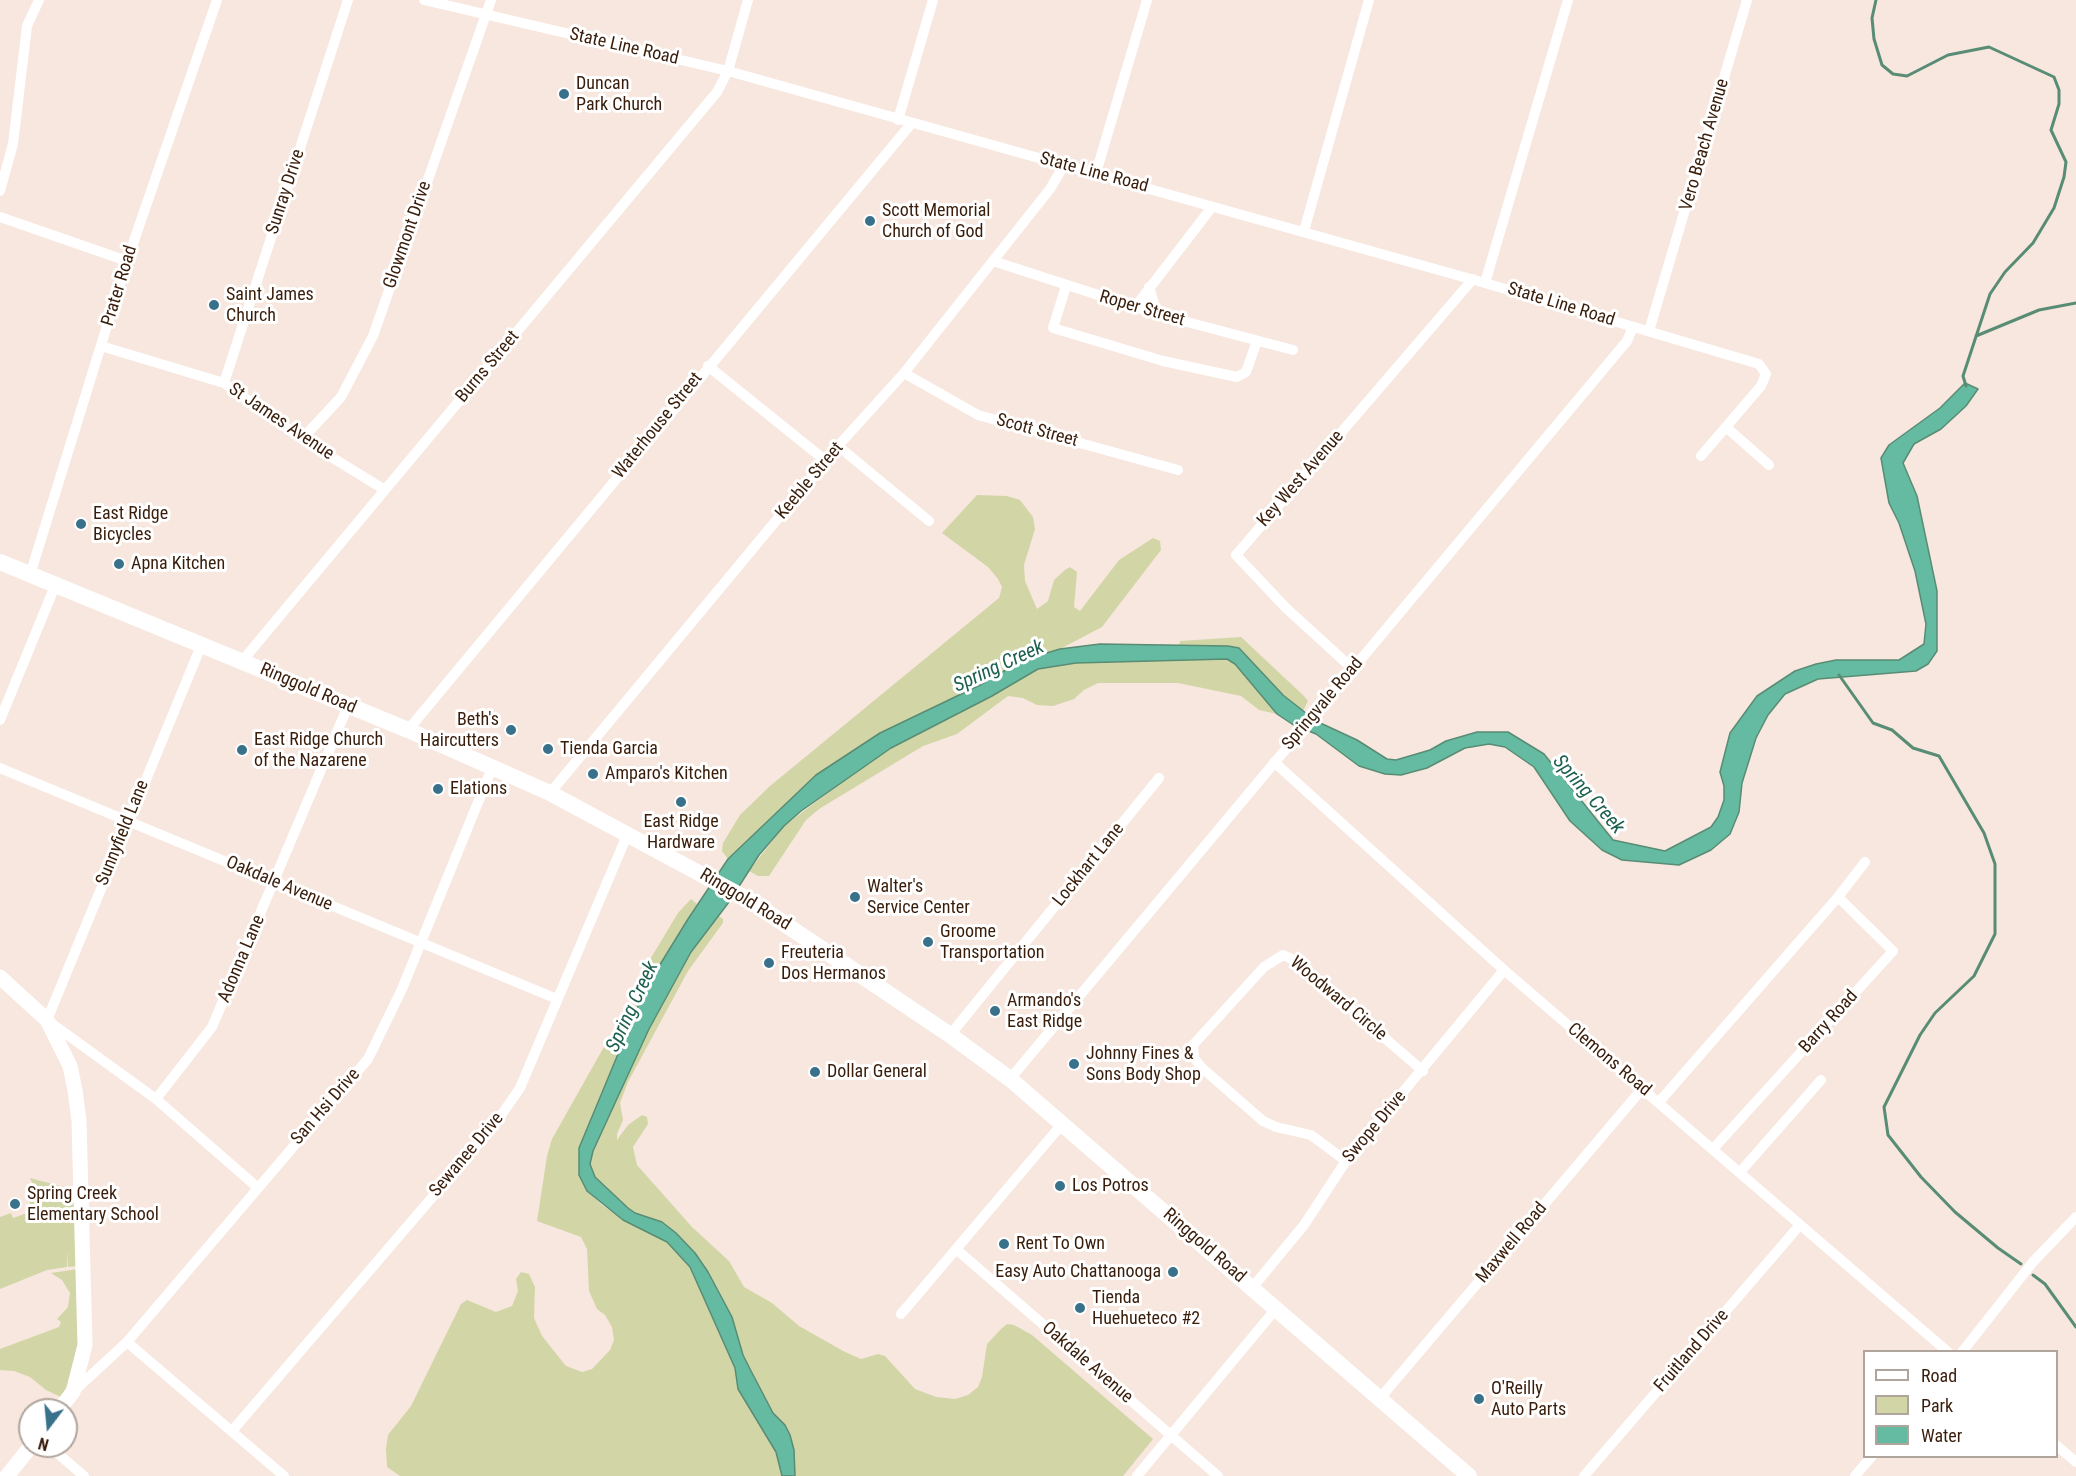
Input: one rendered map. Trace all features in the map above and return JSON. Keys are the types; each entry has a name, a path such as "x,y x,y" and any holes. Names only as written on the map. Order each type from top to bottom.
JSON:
{"main road":[{"name":"Ringgold Road","path":"0,562 201,646 243,660 550,793 749,900 951,1035 1010,1079 1275,1310 1381,1397 1469,1476"}],"street":[{"path":"0,190 13,144 27,26 39,0"},
{"name":"Prater Road","path":"30,575 127,261 217,0"},
{"name":"Sunray Drive","path":"224,383 348,0"},
{"name":"State Line Road","path":"424,0 728,71 911,124 1096,173 1473,279 1759,364 1766,374 1761,386 1726,427"},
{"name":"Glowmont Drive","path":"302,439 341,398 373,336 491,0"},
{"name":"Burns Street","path":"243,660 717,92 728,71 748,0"},
{"path":"898,120 933,0"},
{"path":"1096,173 1147,0"},
{"path":"1304,231 1369,0"},
{"path":"1485,283 1568,0"},
{"name":"Vero Beach Avenue","path":"1649,331 1747,0"},
{"name":"Waterhouse Street","path":"408,730 911,124"},
{"name":"Keeble Street","path":"550,793 838,446 904,373 1050,189 1064,165"},
{"path":"1135,307 1212,207"},
{"path":"0,217 127,261"},
{"name":"Roper Street","path":"993,261 1157,314 1293,350"},
{"name":"Key West Avenue","path":"1353,669 1286,608 1236,555 1473,279"},
{"path":"1066,286 1053,328 1162,361 1237,377 1246,372 1257,341"},
{"path":"1149,287 1157,314"},
{"name":"Springvale Road","path":"1010,1079 1627,341 1634,327"},
{"name":"St James Avenue","path":"101,346 224,383 302,439 385,490"},
{"path":"708,366 826,461"},
{"name":"Scott Street","path":"904,373 978,415 1178,470"},
{"path":"1701,456 1726,427 1769,465"},
{"path":"838,446 929,521"},
{"path":"0,720 55,586"},
{"name":"Sunnyfield Lane","path":"47,1020 201,646"},
{"name":"Adonna Lane","path":"156,1099 212,1027 275,883 348,706"},
{"name":"Clemons Road","path":"1274,762 1504,970 1741,1171 1799,1226 1946,1350"},
{"name":"Oakdale Avenue","path":"0,768 557,999"},
{"name":"San Hsi Drive","path":"73,1392 127,1342 368,1059 386,1025 421,944 492,768"},
{"name":"Lockhart Lane","path":"951,1035 1159,778"},
{"name":"Sewanee Drive","path":"232,1431 495,1124 520,1088 628,833"},
{"path":"1659,1102 1838,897 1865,862"},
{"name":"Barry Road","path":"1713,1149 1893,951 1838,897"},
{"name":"Woodward Circle","path":"1346,1161 1311,1135 1275,1127 1263,1121 1202,1068 1194,1058 1193,1045 1264,967 1282,955 1294,960 1423,1071"},
{"name":"Swope Drive","path":"1252,1288 1304,1225 1346,1161 1423,1071 1504,970"},
{"path":"0,977 47,1020 156,1099 257,1187"},
{"path":"47,1020 70,1066 79,1121 85,1345 73,1392 68,1398"},
{"path":"1741,1171 1821,1080"},
{"name":"Maxwell Road","path":"1381,1397 1642,1089"},
{"path":"901,1314 1063,1123"},
{"path":"1964,1350 2033,1262 2076,1216"},
{"name":"Fruitland Drive","path":"1584,1476 1799,1226"},
{"name":"Oakdale Avenue","path":"956,1249 1218,1476"},
{"path":"1137,1476 1275,1310"},
{"path":"127,1342 284,1476"},
{"path":"2058,1447 2076,1462"},
{"path":"7,1476 21,1458"},
{"path":"63,1458 84,1476"},
{"path":"1856,1476 1870,1458"}],"green space":[{"path":"977,495 1007,496 1020,500 1033,517 1035,529 1024,565 1025,581 1037,609 1048,601 1054,580 1070,567 1077,572 1074,607 1080,611 1119,560 1153,538 1160,541 1161,550 1102,627 1060,649 1023,660 980,685 880,733 816,775 728,859 722,851 723,843 740,815 770,786 999,598 1002,587 988,567 942,533"},
{"path":"1241,637 1304,696 1308,701 1303,711 1264,678 1239,648 1179,645 1180,641"},
{"path":"1227,659 1235,664 1277,714 1259,710 1241,696 1178,683 1098,683 1084,690 1074,699 1053,706 1037,705 1023,698 1008,696 957,734 923,746 819,809 806,820 769,876 758,876 749,871 784,826 845,780 891,748 992,696 1038,669 1076,663"},
{"path":"691,899 697,904 668,953 601,1093 579,1148 579,1175 587,1191 602,1205 623,1220 667,1242 690,1267 735,1368 738,1389 776,1452 782,1476 400,1476 387,1467 388,1435 411,1406 461,1304 467,1300 496,1312 512,1306 518,1291 516,1279 521,1272 529,1274 535,1287 534,1318 542,1336 566,1366 582,1372 592,1369 610,1350 614,1340 612,1327 605,1315 597,1309 589,1291 587,1249 581,1237 537,1221 547,1156 552,1139 627,1006 634,1000 649,961 678,913"},
{"path":"717,915 723,919 723,923 688,971 628,1082 620,1103 623,1120 617,1140 628,1125 642,1115 647,1117 648,1124 633,1147 637,1165 692,1227 729,1261 744,1287 772,1303 799,1326 845,1352 861,1359 878,1354 885,1356 915,1389 936,1397 955,1399 968,1395 978,1387 982,1377 987,1344 1001,1329 1007,1324 1014,1325 1032,1335 1153,1439 1123,1476 795,1476 794,1459 785,1425 773,1413 750,1369 743,1355 732,1317 708,1272 695,1253 676,1233 662,1222 635,1213 628,1208 595,1177 590,1164 593,1151 649,1029 691,952"},
{"path":"30,1178 75,1190 78,1266 68,1267 67,1250 67,1267 47,1270 0,1289 0,1217 11,1213 13,1218 33,1211 28,1198 37,1194"},
{"path":"78,1269 79,1341 72,1377 61,1397 46,1390 30,1377 14,1371 0,1370 0,1349 59,1327 61,1322 57,1319 68,1307 70,1293 62,1280 51,1273"}],"water":[{"path":"1965,383 1978,389 1966,406 1941,429 1914,444 1903,463 1917,496 1937,591 1937,651 1928,664 1916,671 1818,679 1785,694 1768,715 1756,738 1742,783 1739,812 1730,834 1711,850 1679,865 1622,860 1602,850 1570,821 1534,767 1505,747 1489,744 1465,748 1427,768 1401,775 1385,774 1359,766 1316,734 1292,724 1277,714 1235,664 1227,659 1076,663 1038,669 992,696 891,748 801,811 784,826 759,855 729,902 691,952 649,1029 593,1151 590,1164 595,1177 628,1208 635,1213 662,1222 676,1233 695,1253 708,1272 732,1317 743,1355 750,1369 773,1413 785,1425 790,1435 794,1450 795,1476 782,1476 776,1452 738,1389 735,1368 690,1267 667,1242 623,1220 587,1191 579,1175 579,1148 645,989 688,919 728,859 816,775 880,733 980,685 1023,660 1060,649 1100,644 1228,646 1239,648 1283,695 1316,721 1357,740 1387,759 1396,760 1430,750 1446,741 1477,732 1508,732 1544,754 1613,840 1665,851 1711,827 1718,817 1724,800 1724,786 1720,772 1730,733 1757,696 1795,671 1816,664 1836,660 1899,660 1924,644 1926,624 1915,571 1899,523 1889,503 1881,458 1889,445 1940,408"}],"waterway":[{"name":"Spring Creek","path":"1876,0 1872,18 1874,39 1882,65 1893,74 1907,76 1948,55 1989,47 2054,77 2059,90 2059,104 2051,130 2066,162 2064,177 2054,208 2033,243 2005,272 1990,294 1963,376 1966,386"},
{"path":"1976,336 2039,310 2076,303"},
{"path":"1839,675 1873,723 1892,730 1913,748 1939,756 1984,833 1995,864 1995,934 1974,976 1935,1013 1920,1035 1884,1107 1888,1135 1921,1177 1955,1212 2021,1264"},
{"path":"2033,1275 2045,1284 2076,1327"}],"place":[{"name":"Duncan Park Church","path":"564,94"},
{"name":"Scott Memorial Church of God","path":"870,221"},
{"name":"Saint James Church","path":"214,305"},
{"name":"East Ridge Bicycles","path":"81,524"},
{"name":"Apna Kitchen","path":"119,564"},
{"name":"Beth's Haircutters","path":"511,730"},
{"name":"Tienda Garcia","path":"548,749"},
{"name":"East Ridge Church of the Nazarene","path":"242,750"},
{"name":"Amparo's Kitchen","path":"593,774"},
{"name":"Elations","path":"438,789"},
{"name":"East Ridge Hardware","path":"681,802"},
{"name":"Walter's Service Center","path":"855,897"},
{"name":"Groome Transportation","path":"928,942"},
{"name":"Freuteria Dos Hermanos","path":"769,963"},
{"name":"Armando's East Ridge","path":"995,1011"},
{"name":"Johnny Fines & Sons Body Shop","path":"1074,1064"},
{"name":"Dollar General","path":"815,1072"},
{"name":"Los Potros","path":"1060,1186"},
{"name":"Spring Creek Elementary School","path":"15,1204"},
{"name":"Rent To Own","path":"1004,1244"},
{"name":"Easy Auto Chattanooga","path":"1173,1272"},
{"name":"Tienda Huehueteco #2","path":"1080,1308"},
{"name":"O'Reilly Auto Parts","path":"1479,1399"}]}
